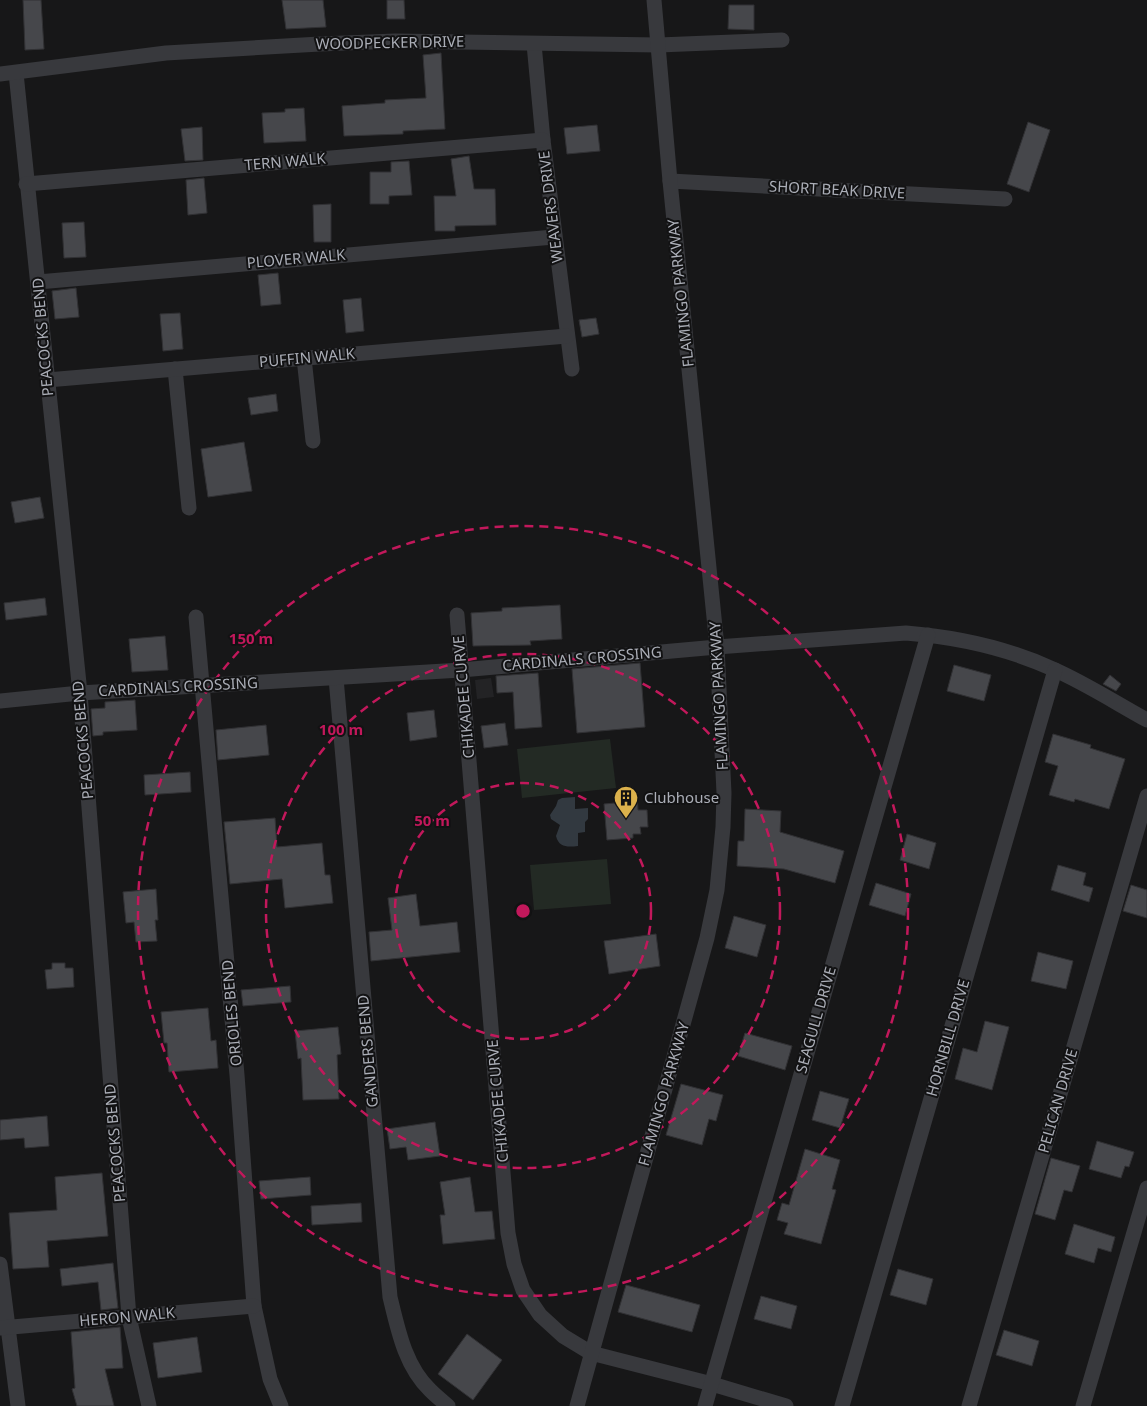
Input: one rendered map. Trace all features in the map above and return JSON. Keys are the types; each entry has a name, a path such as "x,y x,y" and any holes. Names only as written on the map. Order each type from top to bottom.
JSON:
{"street":[{"name":"FLAMINGO PARKWAY","path":"577,1406 707,938 717,890 723,827 724,793 717,647 670,181 654,0"},
{"name":"WOODPECKER DRIVE","path":"0,74 166,53 310,44 395,41 659,45 782,40"},
{"name":"WEAVERS DRIVE","path":"534,44 554,237 572,369"},
{"name":"PEACOCKS BEND","path":"16,73 80,693 129,1317 149,1406"},
{"name":"TERN WALK","path":"26,184 543,140"},
{"name":"SHORT BEAK DRIVE","path":"670,181 1005,199"},
{"name":"PLOVER WALK","path":"38,282 554,237"},
{"name":"PUFFIN WALK","path":"47,380 567,336"},
{"path":"304,358 313,441"},
{"path":"175,369 189,508"},
{"name":"CHIKADEE CURVE","path":"457,615 508,1233 514,1264 523,1290 540,1315 563,1336 591,1353 712,1384 786,1406"},
{"name":"ORIOLES BEND","path":"196,617 237,1075 254,1306 270,1379 281,1406"},
{"name":"CARDINALS CROSSING","path":"0,700 80,693 461,670 717,647 906,633 928,635 1022,656 1055,670 1147,720"},
{"name":"SEAGULL DRIVE","path":"705,1406 928,635"},
{"name":"HORNBILL DRIVE","path":"842,1406 1055,670"},
{"name":"GANDERS BEND","path":"336,678 390,1297 398,1331 411,1364 429,1390 448,1406"},
{"name":"PELICAN DRIVE","path":"969,1406 1147,796"},
{"path":"1083,1406 1147,1188"},
{"path":"0,1264 3,1328 18,1406"},
{"name":"HERON WALK","path":"3,1328 254,1306"}],"shaded area":[{"path":"491,678 494,697 477,699 475,680"},
{"path":"610,739 616,788 522,798 517,749"},
{"path":"575,797 575,809 588,808 588,819 585,822 585,832 578,833 578,846 564,846 559,843 556,836 560,825 551,819 550,815 558,800"},
{"path":"607,859 611,904 534,910 530,865"}],"building":[{"path":"23,0 41,0 44,49 25,50"},
{"path":"282,0 323,0 326,27 286,29"},
{"path":"387,0 404,0 405,19 387,19"},
{"path":"729,5 754,5 754,30 728,29"},
{"path":"441,53 445,129 403,131 403,134 344,136 342,106 385,103 385,100 426,98 423,55"},
{"path":"304,108 306,141 264,143 262,113 285,112 285,109"},
{"path":"1028,122 1050,130 1029,192 1007,184"},
{"path":"597,125 600,151 567,154 564,128"},
{"path":"202,127 203,160 185,161 181,129"},
{"path":"469,156 474,189 495,189 496,225 455,226 455,231 435,231 434,196 456,196 451,159"},
{"path":"409,161 412,195 389,196 389,204 370,204 370,172 391,172 391,162"},
{"path":"204,178 207,213 188,215 186,180"},
{"path":"331,204 331,242 314,242 313,205"},
{"path":"84,222 86,257 64,258 62,223"},
{"path":"278,273 281,304 261,306 258,275"},
{"path":"76,288 79,317 55,319 52,291"},
{"path":"361,298 364,331 346,333 343,300"},
{"path":"180,313 183,349 163,351 160,314"},
{"path":"596,318 599,334 582,337 579,320"},
{"path":"276,394 278,411 251,415 248,398"},
{"path":"244,442 252,491 208,497 201,449"},
{"path":"40,497 44,518 15,523 11,502"},
{"path":"45,598 47,615 6,620 4,603"},
{"path":"560,605 562,639 530,641 531,645 473,646 471,613 502,611 502,608"},
{"path":"165,636 168,670 132,672 129,639"},
{"path":"640,663 645,727 577,733 572,669"},
{"path":"954,665 991,675 984,701 947,691"},
{"path":"538,673 542,727 515,729 513,692 497,693 496,676"},
{"path":"1110,675 1121,684 1116,691 1103,684"},
{"path":"135,700 137,730 103,732 103,735 93,736 91,709 105,708 105,702"},
{"path":"434,710 437,737 410,741 407,713"},
{"path":"505,723 508,745 484,748 481,726"},
{"path":"266,725 269,755 218,760 216,730"},
{"path":"1053,734 1091,745 1090,748 1125,759 1109,809 1075,799 1074,802 1049,795 1058,766 1045,762"},
{"path":"190,772 191,792 145,795 144,775"},
{"name":"Clubhouse","path":"637,793 638,810 647,810 648,827 640,827 641,834 633,834 633,838 607,840 604,804 615,803 615,794"},
{"path":"745,809 781,811 780,832 844,851 835,883 784,869 737,866 738,841 744,841"},
{"path":"275,818 277,847 322,843 325,875 330,875 333,903 285,908 282,879 230,884 224,822"},
{"path":"907,834 936,843 929,869 900,860"},
{"path":"1058,865 1086,873 1083,885 1093,888 1089,902 1051,890"},
{"path":"876,883 911,894 905,916 869,905"},
{"path":"1131,885 1147,890 1147,918 1123,911"},
{"path":"156,889 158,920 155,920 157,941 136,942 134,922 126,923 123,892"},
{"path":"416,894 420,926 457,922 460,952 371,961 369,932 392,930 388,898"},
{"path":"734,916 766,925 757,957 725,948"},
{"path":"656,934 660,966 609,974 604,941"},
{"path":"1038,952 1073,961 1066,989 1031,981"},
{"path":"52,963 65,963 65,968 73,968 74,987 47,989 45,970 52,969"},
{"path":"290,986 291,1002 243,1006 241,990"},
{"path":"208,1008 211,1041 216,1040 218,1068 169,1072 167,1043 164,1043 161,1012"},
{"path":"985,1021 1009,1027 992,1090 955,1079 963,1048 977,1052"},
{"path":"338,1027 341,1054 337,1055 339,1099 303,1100 301,1058 298,1059 295,1031"},
{"path":"745,1033 792,1046 785,1070 738,1056"},
{"path":"681,1084 723,1095 716,1121 709,1119 702,1145 666,1135"},
{"path":"820,1091 849,1099 840,1128 812,1120"},
{"path":"47,1116 49,1146 25,1148 24,1138 0,1140 0,1120"},
{"path":"435,1122 440,1156 408,1160 406,1147 390,1149 387,1129"},
{"path":"1097,1141 1134,1152 1129,1167 1125,1166 1121,1178 1089,1169"},
{"path":"805,1149 840,1160 832,1189 836,1190 821,1244 784,1234 788,1223 777,1220 782,1203 789,1205"},
{"path":"1051,1158 1080,1166 1072,1192 1064,1190 1055,1220 1035,1214"},
{"path":"102,1173 108,1236 47,1241 49,1267 13,1269 9,1213 57,1210 55,1177"},
{"path":"310,1177 311,1195 261,1199 259,1181"},
{"path":"470,1177 475,1212 492,1211 495,1239 443,1244 440,1215 445,1215 440,1182"},
{"path":"361,1203 362,1222 312,1225 311,1206"},
{"path":"1074,1224 1115,1237 1111,1252 1098,1248 1094,1263 1065,1254"},
{"path":"113,1263 118,1308 101,1310 98,1282 62,1286 60,1269"},
{"path":"898,1269 933,1279 926,1305 890,1295"},
{"path":"626,1285 700,1305 692,1332 618,1312"},
{"path":"761,1296 797,1306 791,1329 754,1319"},
{"path":"120,1327 123,1368 105,1369 114,1406 77,1406 72,1389 75,1388 71,1332"},
{"path":"1004,1330 1039,1341 1032,1366 996,1355"},
{"path":"467,1334 502,1360 473,1400 438,1374"},
{"path":"197,1337 202,1372 158,1378 153,1343"}],"place":[{"name":"Clubhouse","path":"626,819"}]}
